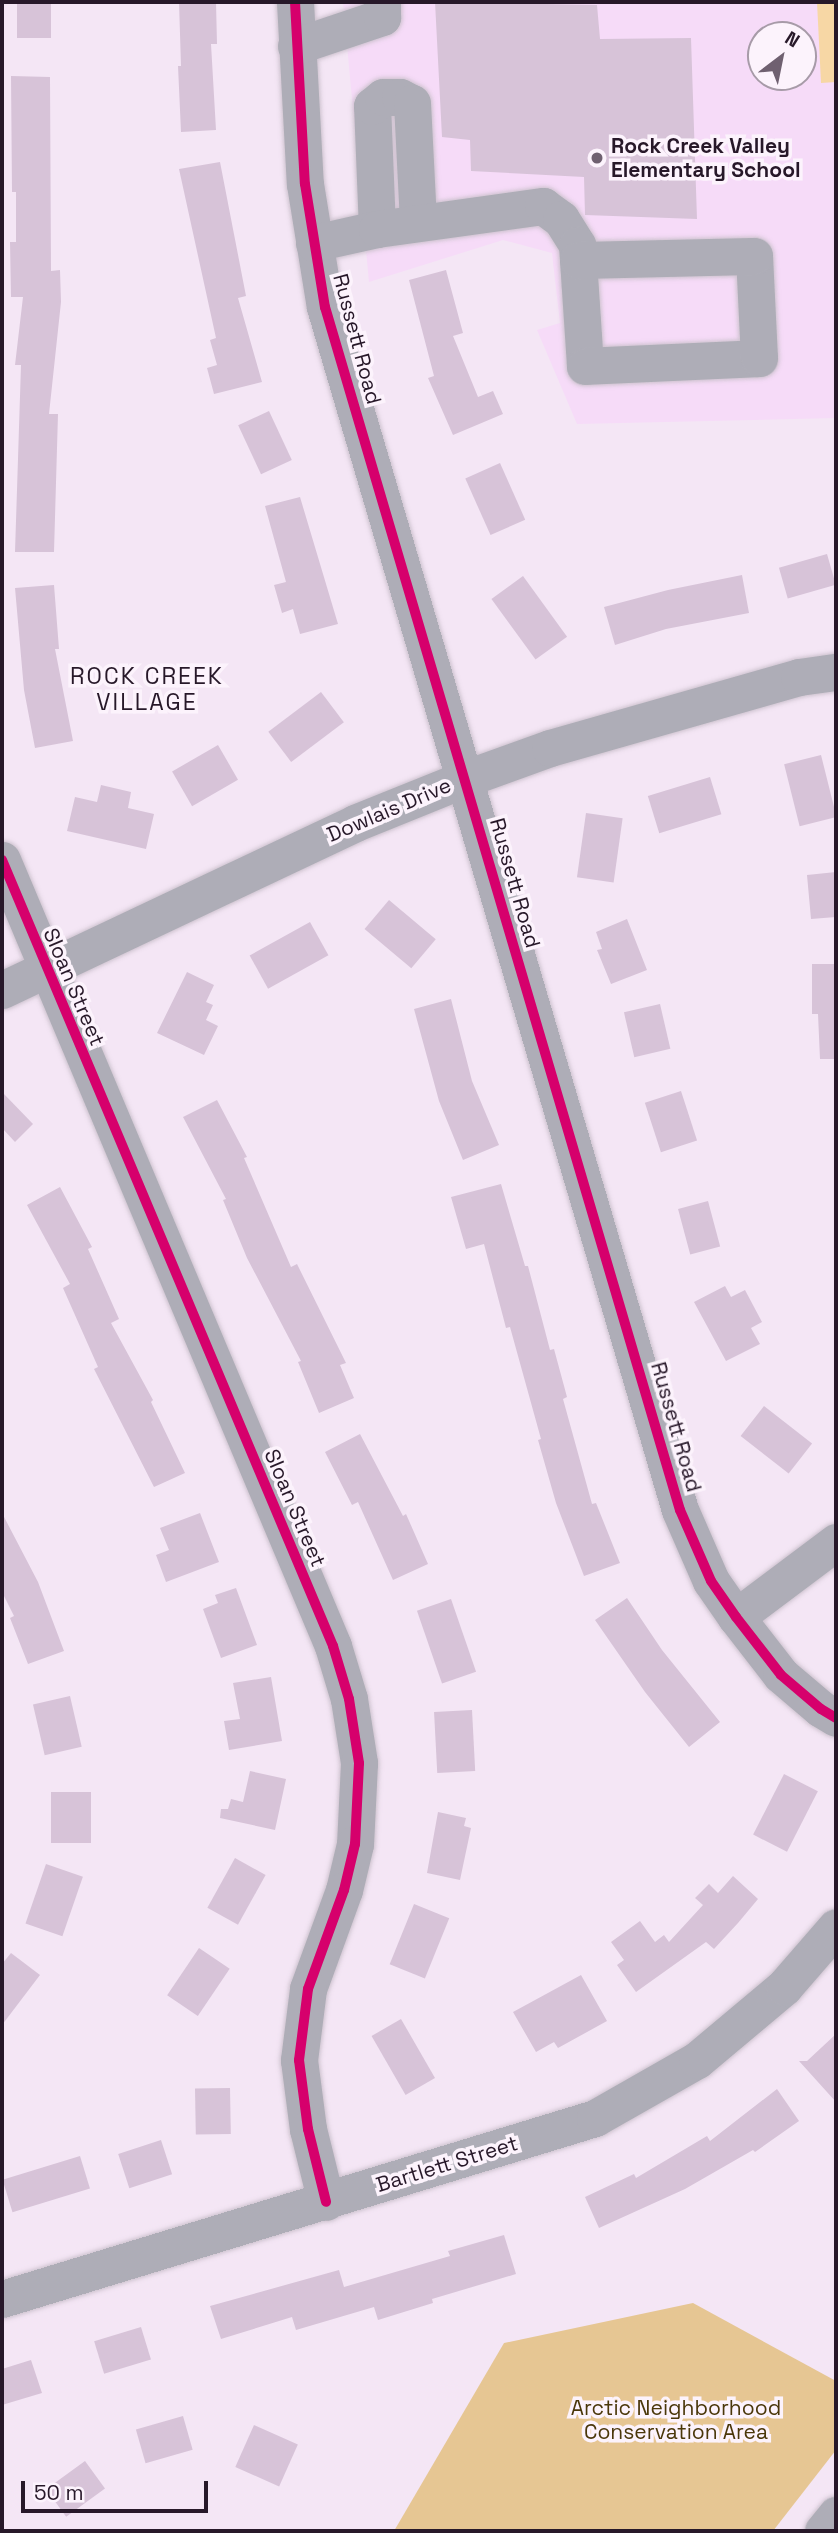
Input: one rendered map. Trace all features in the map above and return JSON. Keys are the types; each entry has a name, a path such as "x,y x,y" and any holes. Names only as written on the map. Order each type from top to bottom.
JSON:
{"street":[{"name":"Russett Road","path":"295,2 306,184 325,307 680,1510 711,1581 736,1617 780,1675 836,1718"},
{"path":"296,46 382,17 382,2"},
{"path":"377,229 373,130 414,127 418,222"},
{"path":"314,243 418,222 543,206 561,219 577,245 585,366 759,358 754,256 578,260"},
{"name":"Dowlais Drive","path":"2,990 355,823 464,779 550,748 799,677 836,672"},
{"name":"Sloan Street","path":"2,860 45,969 333,1646 349,1699 359,1763 355,1844 344,1890 308,1989 299,2060 308,2129 326,2202"},
{"path":"736,1617 836,1542"},
{"name":"Bartlett Street","path":"2,2299 594,2118 697,2060 783,1987 836,1927"},
{"path":"823,2531 836,2515"}],"shaded area":[{"name":"Rock Creek Valley Elementary School","path":"343,2 836,2 836,418 577,424 537,330 560,323 552,253 503,240 369,282"},
{"path":"817,2 836,2 836,82 821,83"}],"green space":[{"name":"Arctic Neighborhood Conservation Area","path":"693,2303 836,2381 836,2450 773,2531 394,2531 504,2343"}],"building":[{"path":"17,2 51,2 51,38 17,38"},
{"path":"179,2 216,2 217,44 211,44 216,130 181,132"},
{"name":"Rock Creek Valley Elementary School","path":"435,2 597,5 600,39 691,38 697,219 585,215 584,177 471,171 470,140 442,137"},
{"path":"11,76 50,77 51,271 60,270 61,302 49,414 58,414 54,552 15,552 21,365 15,365 23,297 11,297 10,242 16,242 16,192 12,192"},
{"path":"220,162 246,296 238,298 262,382 214,394 207,368 217,365 210,340 216,338 179,169"},
{"path":"446,270 463,333 453,336 478,397 493,391 503,414 453,435 428,378 434,376 409,280"},
{"path":"269,411 292,460 261,474 238,425"},
{"path":"500,463 525,520 491,535 465,478"},
{"path":"300,497 338,624 300,634 293,609 282,613 274,585 286,582 265,506"},
{"path":"827,554 836,585 788,599 779,568"},
{"path":"742,575 749,613 666,629 615,645 604,607 668,590"},
{"path":"523,576 567,637 536,660 491,599"},
{"path":"54,585 59,649 55,649 73,741 35,748 24,690 15,588"},
{"path":"321,692 344,722 291,762 268,732"},
{"path":"218,745 238,780 192,806 172,772"},
{"path":"821,755 836,817 800,826 784,764"},
{"path":"710,777 721,814 659,833 648,796"},
{"path":"101,785 131,792 128,808 154,814 146,849 67,831 75,797 97,802"},
{"path":"586,813 623,818 614,883 577,877"},
{"path":"836,872 836,917 811,919 807,875"},
{"path":"389,900 436,939 411,968 365,929"},
{"path":"627,919 647,970 611,984 597,950 602,949 596,932"},
{"path":"310,922 328,955 268,989 250,955"},
{"path":"812,964 836,964 836,1059 820,1059 818,1014 812,1014"},
{"path":"187,972 214,985 206,1002 213,1005 206,1020 218,1026 204,1055 157,1033"},
{"path":"451,999 472,1081 499,1145 463,1160 439,1101 414,1009"},
{"path":"660,1004 670,1049 634,1057 624,1012"},
{"path":"681,1091 697,1140 661,1152 645,1103"},
{"path":"2,1092 33,1124 15,1142 2,1128"},
{"path":"217,1100 247,1157 244,1158 291,1267 297,1264 346,1363 340,1365 354,1398 319,1413 298,1362 301,1361 247,1258 223,1200 226,1199 183,1117"},
{"path":"501,1184 525,1266 528,1266 550,1350 554,1349 567,1397 563,1399 592,1504 596,1503 620,1563 584,1576 556,1503 510,1327 506,1328 484,1244 466,1249 451,1197"},
{"path":"60,1187 92,1247 88,1249 119,1319 111,1323 153,1400 151,1402 185,1473 154,1487 94,1369 98,1367 63,1288 70,1284 27,1205"},
{"path":"708,1201 720,1246 690,1254 678,1209"},
{"path":"725,1286 731,1297 745,1290 762,1322 751,1328 760,1344 726,1361 694,1302"},
{"path":"764,1406 812,1444 789,1473 741,1436"},
{"path":"360,1434 403,1516 406,1514 428,1564 393,1580 358,1502 352,1505 325,1452"},
{"path":"2,1513 38,1582 64,1651 28,1664 10,1618 14,1616 2,1592"},
{"path":"200,1513 219,1562 166,1582 156,1555 169,1550 160,1528"},
{"path":"236,1588 257,1645 221,1658 203,1609 218,1603 215,1595"},
{"path":"627,1598 662,1650 720,1722 689,1747 645,1692 595,1620"},
{"path":"451,1599 476,1672 442,1684 417,1611"},
{"path":"271,1677 282,1741 229,1750 224,1721 240,1719 233,1683"},
{"path":"70,1696 82,1747 45,1755 33,1705"},
{"path":"472,1710 475,1771 437,1773 434,1712"},
{"path":"250,1771 286,1779 275,1830 220,1818 221,1809 228,1809 231,1799 243,1802"},
{"path":"784,1774 818,1791 787,1852 753,1835"},
{"path":"51,1792 91,1792 91,1843 51,1843"},
{"path":"438,1812 466,1818 464,1826 471,1828 460,1880 427,1873"},
{"path":"235,1858 266,1875 238,1925 207,1908"},
{"path":"46,1864 83,1877 62,1936 25,1924"},
{"path":"733,1876 758,1899 738,1923 714,1949 706,1942 636,1992 617,1965 624,1960 611,1942 640,1921 655,1942 664,1935 669,1942 703,1905 695,1898 709,1884 718,1893"},
{"path":"414,1904 449,1918 425,1979 390,1964"},
{"path":"199,1948 230,1969 198,2016 167,1995"},
{"path":"11,1953 40,1975 2,2025 2,1964"},
{"path":"581,1975 607,2021 558,2048 554,2042 536,2052 513,2012"},
{"path":"401,2019 435,2078 406,2095 372,2036"},
{"path":"836,2034 836,2102 799,2061 807,2061"},
{"path":"230,2088 231,2134 196,2135 195,2089"},
{"path":"777,2089 799,2121 755,2152 753,2150 685,2189 599,2228 585,2197 634,2174 636,2178 707,2136 710,2141"},
{"path":"161,2140 172,2174 129,2188 118,2154"},
{"path":"80,2156 90,2189 12,2212 3,2180"},
{"path":"504,2235 516,2274 432,2299 433,2303 378,2320 374,2307 296,2330 292,2317 221,2339 210,2306 339,2270 344,2287 450,2256 448,2251"},
{"path":"141,2327 151,2360 104,2374 94,2341"},
{"path":"31,2360 42,2393 2,2405 2,2369"},
{"path":"183,2416 193,2450 146,2463 136,2430"},
{"path":"254,2425 298,2445 279,2487 235,2467"},
{"path":"85,2461 105,2489 66,2517 46,2489"}],"cycle path":[{"path":"295,2 305,184 325,307 680,1510 711,1581 736,1617 781,1675 821,1709 836,1718"},
{"path":"2,860 333,1646 349,1699 359,1763 355,1844 344,1890 308,1989 299,2060 308,2129 326,2202"}],"place":[{"name":"Rock Creek Valley Elementary School","path":"597,158"}],"district":[{"name":"ROCK CREEK VILLAGE","path":"147,689"}]}
